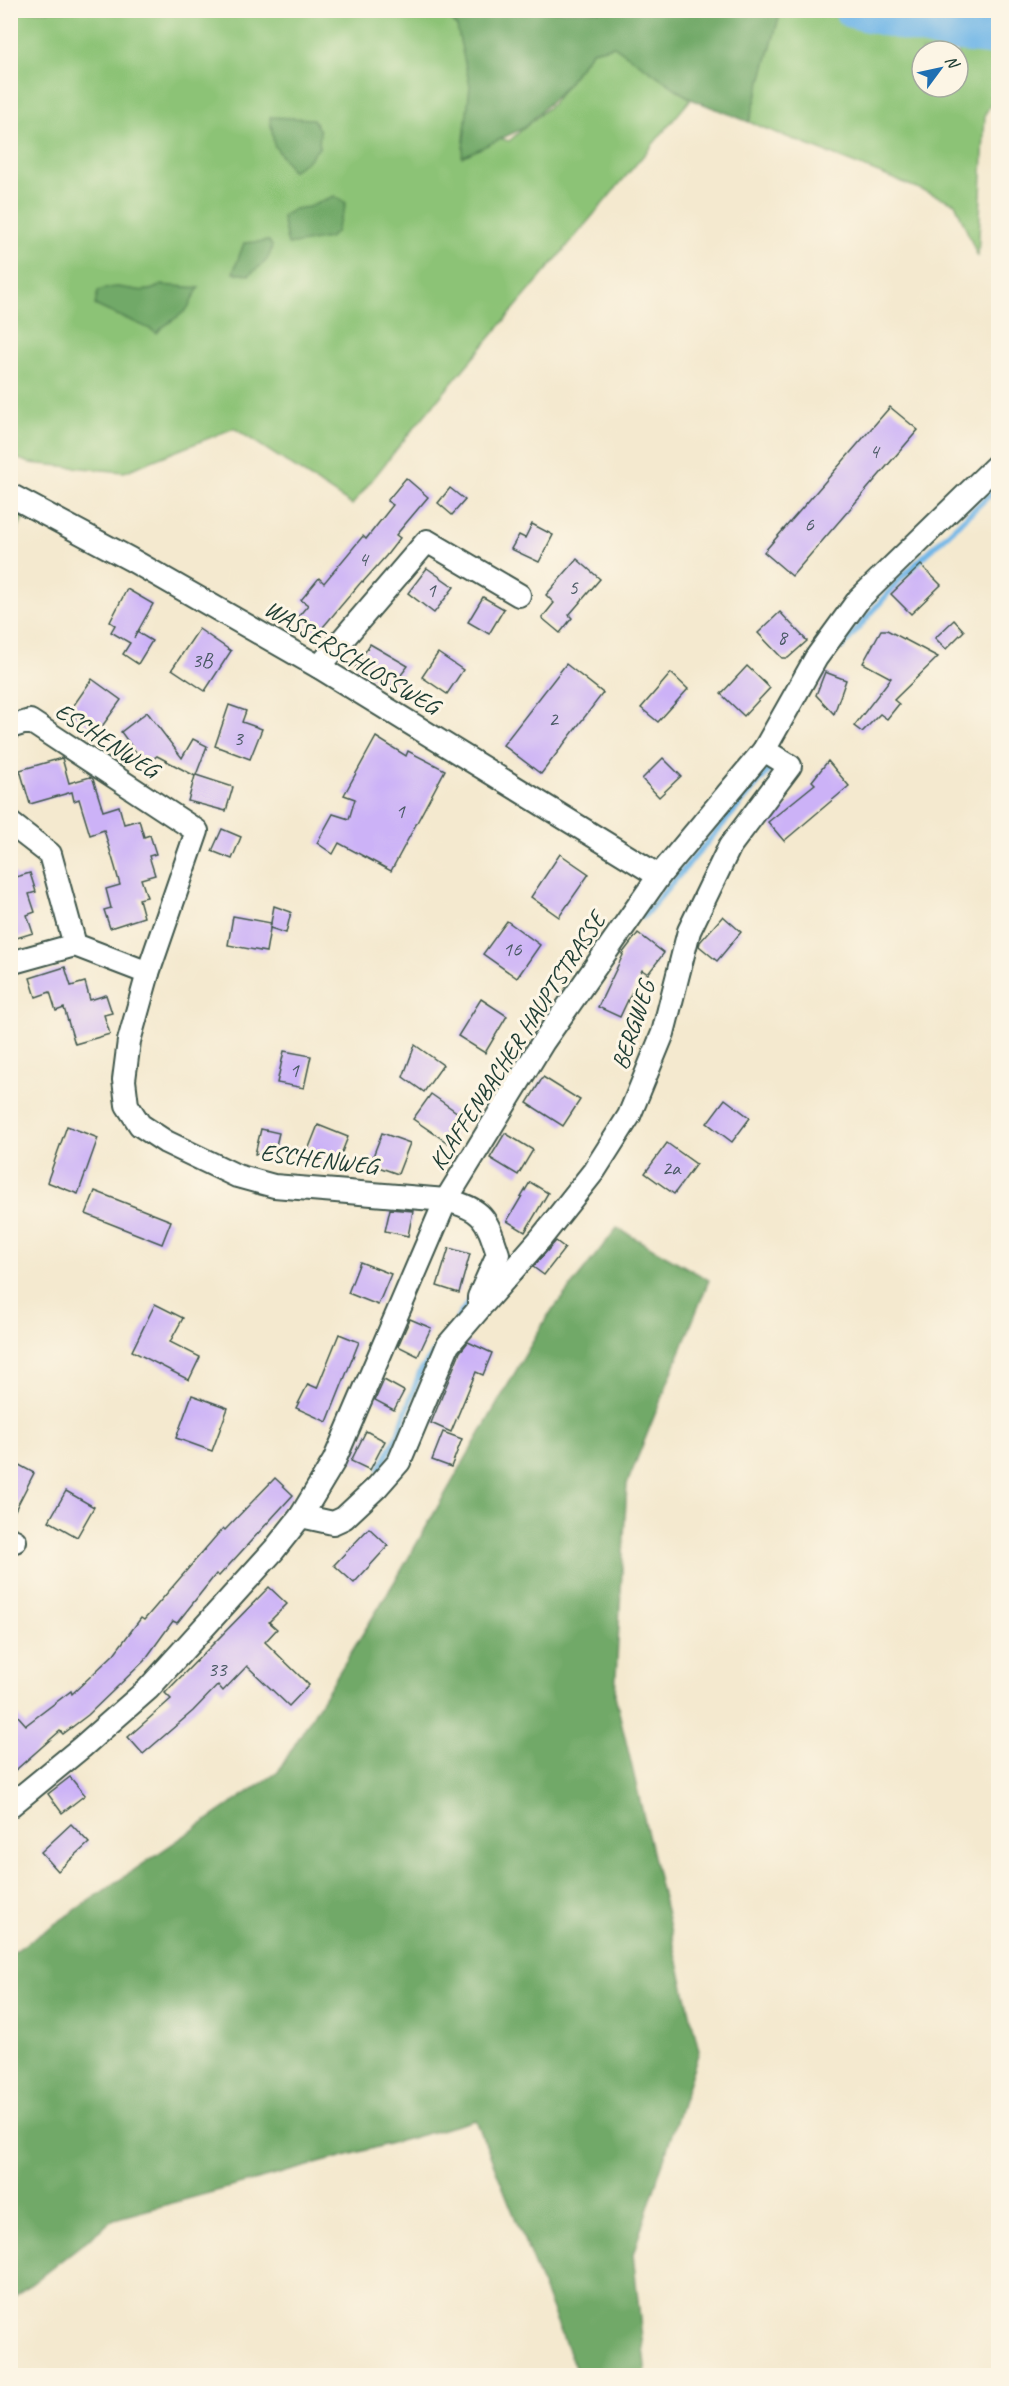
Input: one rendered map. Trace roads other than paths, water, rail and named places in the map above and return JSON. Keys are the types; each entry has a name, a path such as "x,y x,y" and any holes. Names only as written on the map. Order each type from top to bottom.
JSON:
{"street":[{"name":"KLAFFENBACHER HAUPTSTRASSE","path":"10,1806 148,1689 274,1550 301,1516 334,1461 457,1203 543,1042 659,876 764,750 816,658 860,599 999,464"},
{"name":"WASSERSCHLOSSWEG","path":"10,495 130,559 319,667 659,876"},
{"path":"319,667 427,541 519,595"},
{"name":"ESCHENWEG","path":"10,727 30,721 197,831 148,973 129,1041 124,1080 128,1105 140,1125 166,1142 237,1176 273,1186 457,1203"},
{"name":"BERGWEG","path":"301,1516 333,1523 344,1518 377,1487 399,1462 448,1345 541,1238 594,1171 629,1116 663,1033 689,931 730,846 790,766 764,750"},
{"path":"10,823 50,854 75,945"},
{"path":"10,963 75,945 148,973"},
{"name":"BERGWEG","path":"457,1203 488,1223 498,1254 479,1297 479,1309"}],"waterway":[{"path":"852,10 943,32 998,38"},
{"path":"842,647 901,578 998,487"},
{"path":"643,917 771,768"},
{"path":"458,1318 471,1298"},
{"path":"380,1469 399,1432 420,1372 435,1351"}]}
